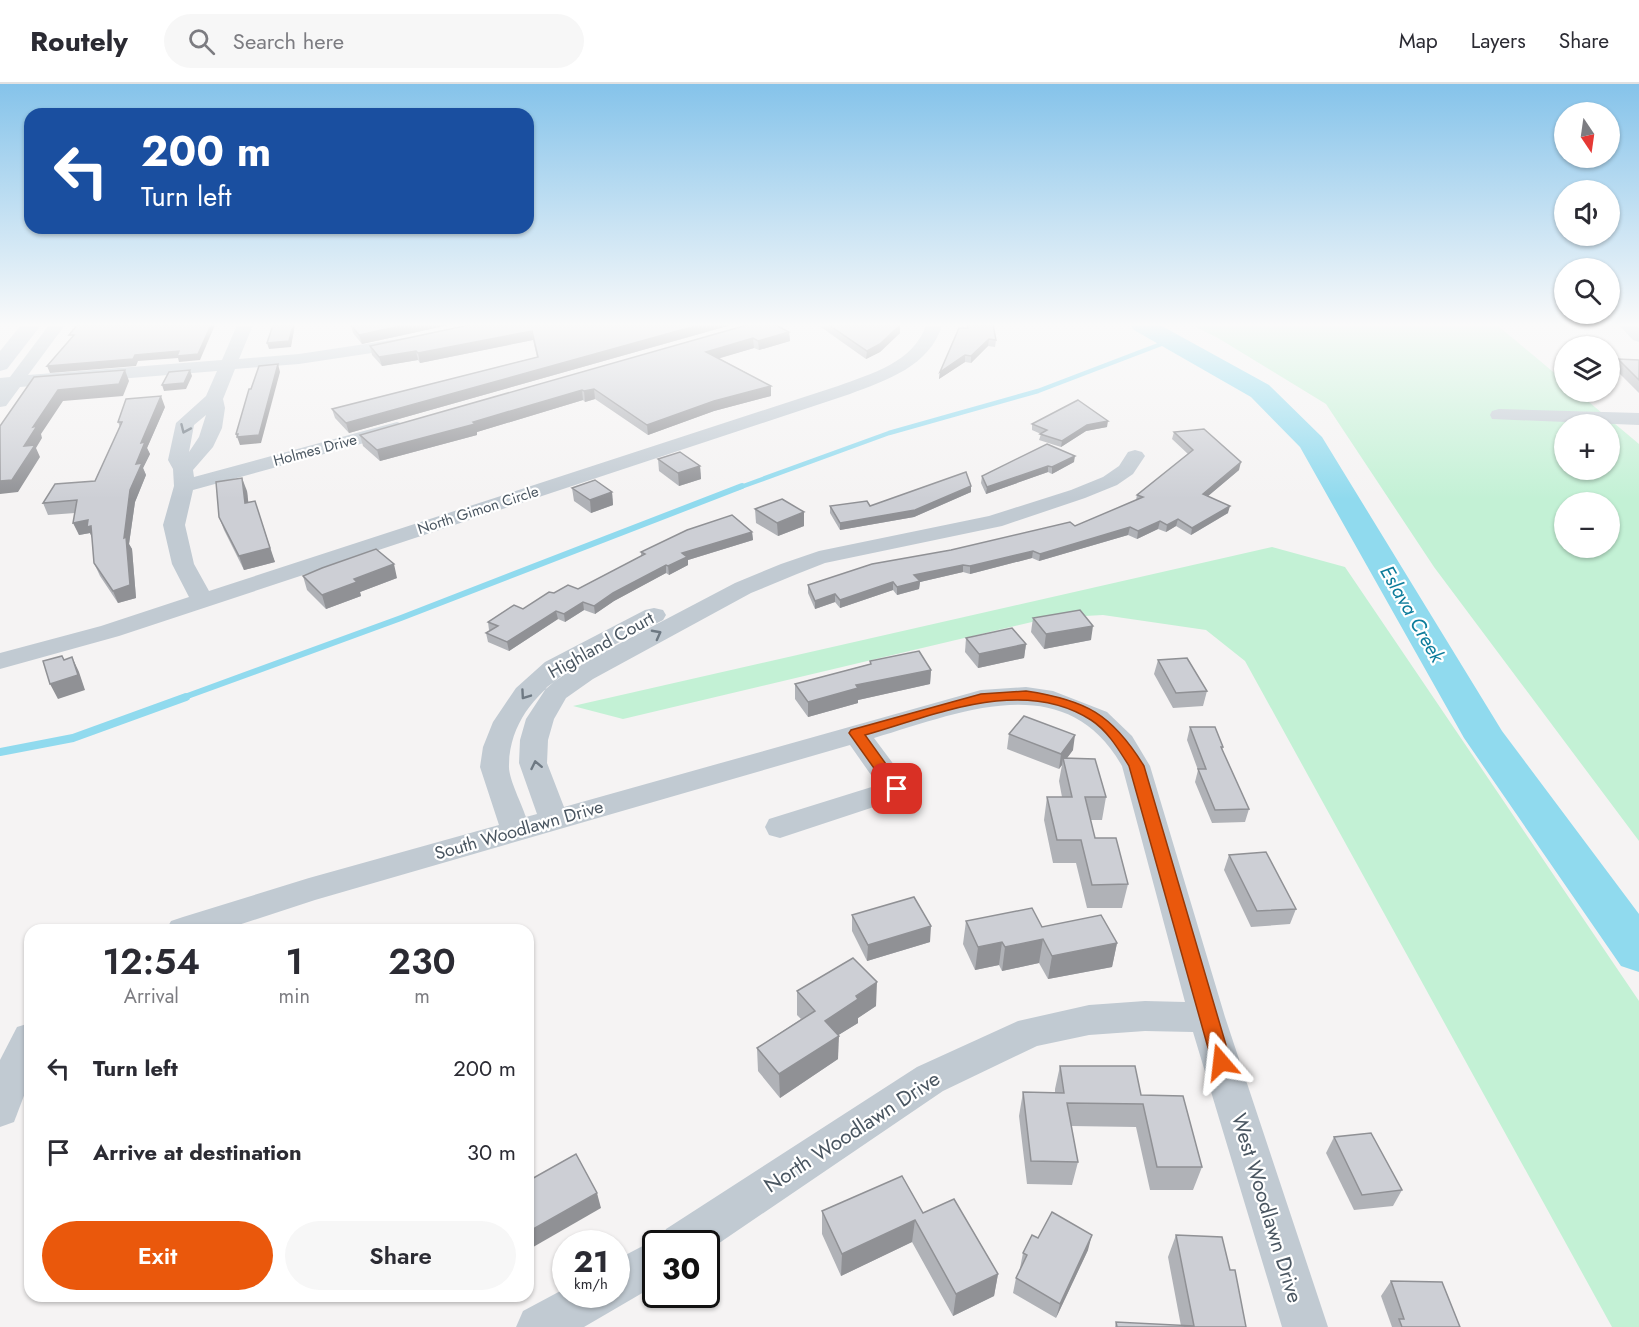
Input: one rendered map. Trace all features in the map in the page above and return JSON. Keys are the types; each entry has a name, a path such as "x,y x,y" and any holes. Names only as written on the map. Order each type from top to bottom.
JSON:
{"street":[{"path":"0,402 7,383"},
{"path":"203,601 183,564 174,525 184,478 202,448 214,420 217,407 214,399 222,383"},
{"name":"North Gimon Circle","path":"0,661 66,645 203,601 862,383"},
{"path":"1499,415 1637,422"},
{"name":"Holmes Drive","path":"184,478 409,425"},
{"name":"Highland Court","path":"554,820 533,763 534,740 540,718 556,693 584,673 743,588 819,558 958,530 1015,514 1110,481 1126,470 1135,456"},
{"name":"Highland Court","path":"516,831 494,768 497,747 507,722 530,688 554,667 735,572 786,556 819,558"},
{"name":"West Woodlawn Drive","path":"856,733 981,698 1026,695 1053,699 1097,717 1122,742 1137,766 1207,1017 1305,1327"},
{"path":"780,827 897,789 856,733"},
{"name":"South Woodlawn Drive","path":"202,924 309,890 856,733"},
{"name":"North Woodlawn Drive","path":"702,1230 930,1079 1031,1032 1089,1020 1145,1016 1207,1017"},
{"path":"0,1110 24,1047"},
{"path":"539,1327 574,1308"}],"green space":[{"path":"1292,383 1554,383 1554,402 1589,402 1603,414 1554,414 1554,480 1620,480 1620,428 1639,444 1639,841 1434,567 1326,404"},
{"path":"1272,547 1345,567 1639,1001 1639,1327 1612,1327 1245,661 1206,630 1103,615 1049,618 623,719 573,706"}],"building":[{"path":"30,383 119,383 58,390 33,427 37,426 24,446 35,445 12,480 0,481 0,426"},
{"path":"253,383 273,383 259,435 237,437 249,389"},
{"path":"435,383 490,383 346,423 332,409"},
{"path":"543,383 765,383 771,386 714,401 647,425 594,389 582,390 473,422 475,424 377,450 360,435"},
{"path":"161,396 141,443 145,442 136,464 142,463 130,490 124,538 126,537 130,585 113,591 94,563 91,526 87,527 88,520 73,523 77,500 43,503 55,484 95,481 122,422 118,422 126,399"},
{"path":"1078,400 1108,421 1087,425 1062,441 1040,434 1047,430 1032,424"},
{"path":"1204,429 1241,462 1203,494 1230,506 1192,528 1178,519 1167,525 1160,521 1138,531 1130,527 1040,554 1033,551 970,566 963,565 914,575 920,581 897,587 893,582 840,600 835,594 815,601 808,585 872,564 951,550 1070,522 1075,526 1143,497 1137,495 1193,450 1174,432"},
{"path":"1047,444 1075,456 1052,467 1048,466 987,487 982,476"},
{"path":"680,452 700,466 678,473 658,459"},
{"path":"966,472 971,486 915,510 840,523 830,506 867,501 870,506"},
{"path":"242,478 245,503 255,501 270,548 239,556 219,517 216,482"},
{"path":"595,480 612,492 590,500 572,488"},
{"path":"782,499 804,512 777,523 755,509"},
{"path":"732,515 752,532 682,553 687,557 666,565 613,593 594,606 583,602 564,614 556,611 507,642 486,633 498,626 488,622 514,605 523,609 549,592 554,593 568,585 578,589 645,554 641,552 687,530"},
{"path":"376,549 394,564 354,579 357,582 322,595 303,576 322,568"},
{"path":"1080,610 1093,626 1046,634 1033,618"},
{"path":"1012,628 1026,644 979,654 966,638"},
{"path":"919,651 931,670 856,685 858,688 808,702 795,684 871,664 870,661"},
{"path":"62,656 64,660 72,657 78,675 50,684 43,661"},
{"path":"1187,658 1207,691 1176,693 1158,660"},
{"path":"1024,716 1075,735 1061,754 1009,734"},
{"path":"1190,727 1215,727 1223,747 1221,747 1249,809 1215,810 1198,769 1206,769"},
{"path":"1063,758 1095,759 1106,797 1085,797 1095,838 1116,838 1128,884 1092,885 1081,840 1057,840 1047,797 1072,797"},
{"path":"1266,852 1296,909 1257,911 1229,855"},
{"path":"914,897 931,926 868,945 852,915"},
{"path":"1032,908 1042,927 1101,915 1117,943 1052,956 1043,939 1005,947 1002,942 978,947 966,921"},
{"path":"853,958 877,982 856,996 858,999 825,1021 839,1036 779,1074 757,1048 815,1011 797,991"},
{"path":"1060,1066 1135,1066 1141,1095 1183,1096 1202,1167 1157,1167 1143,1104 1067,1103 1078,1162 1031,1161 1023,1092 1064,1093"},
{"path":"1371,1133 1402,1190 1362,1195 1334,1137"},
{"path":"576,1154 597,1193 534,1229 534,1178"},
{"path":"902,1176 923,1213 954,1199 998,1274 956,1294 915,1220 842,1254 822,1211"},
{"path":"1052,1212 1092,1235 1060,1304 1016,1278 1027,1255 1023,1253 1032,1235 1038,1238"},
{"path":"1176,1235 1222,1237 1230,1270 1235,1270 1246,1327 1117,1327 1116,1322 1194,1326"},
{"path":"1391,1281 1442,1282 1460,1327 1402,1327 1399,1319 1404,1319"}],"waterway":[{"path":"738,488 889,433 1059,383"},
{"name":"Eslava Creek","path":"1246,383 1260,391 1312,443 1485,738 1639,952"},
{"path":"182,698 401,618 742,486"},
{"path":"0,752 73,738 186,697"}],"route":[{"path":"897,789 856,733 981,698 1026,695 1053,699 1097,717 1122,742 1137,766 1221,1062"}]}
